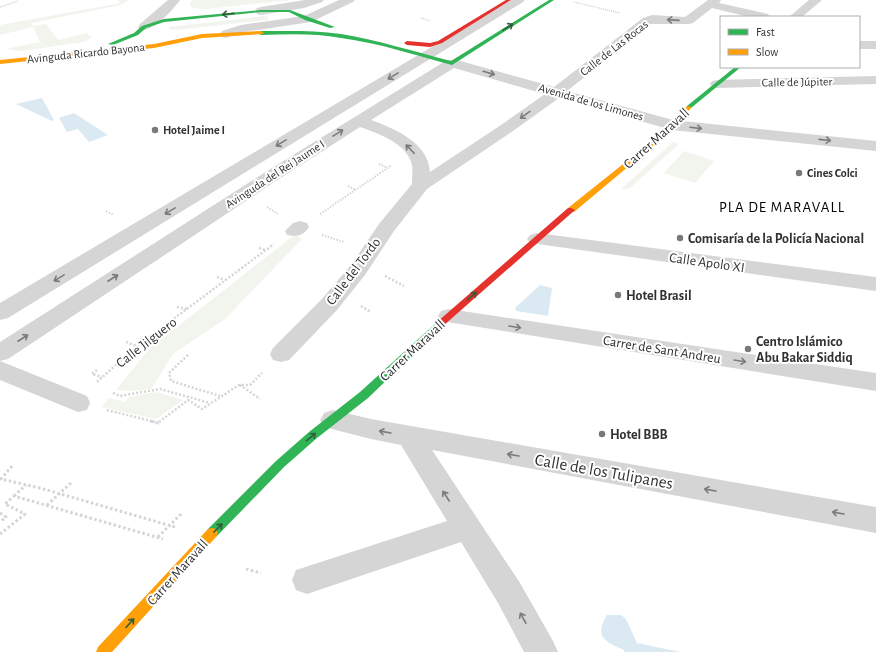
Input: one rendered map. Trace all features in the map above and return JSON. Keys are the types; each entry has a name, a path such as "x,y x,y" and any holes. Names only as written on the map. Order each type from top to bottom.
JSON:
{"main road":[{"path":"313,19 411,44 430,45 440,42 509,0"},
{"name":"Avinguda del Rei Jaume I","path":"439,58 552,0"},
{"name":"Avinguda Ricardo Bayona","path":"0,57 106,46 164,21 276,10 290,12 313,19"},
{"name":"Avinguda Ricardo Bayona","path":"140,31 148,37 172,40"},
{"name":"Avinguda Ricardo Bayona","path":"0,62 154,46 172,40 226,34 303,33 342,36 376,42 439,58"},
{"name":"Carrer Maravall","path":"103,652 198,549 280,464 313,435 364,395 449,316 537,239 664,134 682,113 737,68"}],"street":[{"path":"261,11 304,4 318,0"},
{"path":"226,34 241,29 313,19 338,2 348,0"},
{"name":"Avinguda del Rei Jaume I","path":"0,352 375,110 439,58 519,0"},
{"path":"411,44 439,58 450,58 453,52 464,41 529,0"},
{"path":"797,15 816,0"},
{"path":"712,2 761,16"},
{"name":"Calle de Las Rocas","path":"557,92 648,21 652,19 689,20 712,2"},
{"path":"140,31 172,3 175,12 194,18"},
{"path":"272,25 284,20 286,16 284,13 276,10"},
{"path":"860,45 876,45"},
{"name":"Avinguda del Rei Jaume I","path":"5,304 439,58"},
{"name":"Avenida de los Limones","path":"439,58 672,125 876,146"},
{"name":"Calle de Júpiter","path":"717,84 876,80"},
{"name":"Calle del Tordo","path":"281,354 329,305 358,270 386,228 421,185 507,128 557,92"},
{"path":"358,121 394,135 413,149 420,164 421,185"},
{"name":"Calle Apolo XI","path":"537,239 876,284"},
{"path":"5,304 45,323"},
{"name":"Carrer de Sant Andreu","path":"449,316 876,382"},
{"path":"0,370 78,403"},
{"name":"Calle de los Tulipanes","path":"333,420 409,436 876,520"},
{"path":"409,436 509,593 542,652"},
{"path":"307,580 467,528"}],"path":[{"path":"0,7 19,1"},
{"path":"573,2 623,13"},
{"path":"348,244 297,229 395,163"},
{"path":"379,164 388,168"},
{"path":"348,186 356,190"},
{"path":"266,207 277,213"},
{"name":"Calle Jilguero","path":"78,403 102,378 137,346 276,243"},
{"path":"259,248 265,250"},
{"path":"217,277 226,280"},
{"path":"177,307 188,309"},
{"path":"126,342 137,346"},
{"path":"78,403 158,423 188,400 202,409 239,385 250,385 281,354"},
{"path":"188,355 169,373 172,381 221,396"},
{"path":"97,370 92,374 102,378"},
{"path":"239,385 260,400"},
{"path":"113,393 120,396 160,389 210,403"},
{"path":"12,466 1,479 26,484 155,521"},
{"path":"47,506 72,482"},
{"path":"0,534 25,514 5,504 26,484"},
{"path":"14,496 198,549"},
{"path":"0,513 6,517 0,522"},
{"path":"158,537 180,514"},
{"path":"246,569 261,573"}],"shaded area":[{"path":"117,0 129,0 121,5 31,23 33,26 46,24 58,40 87,33 91,38 84,42 21,51 5,49 40,42 33,27 0,35 0,25 121,3"},
{"path":"192,0 291,0 206,9 193,8 190,4"},
{"path":"264,16 268,17 268,20 174,30 169,29 169,27"},
{"path":"42,98 54,120 52,121 16,104"},
{"path":"74,113 108,135 89,142 78,129 67,132 59,118"},
{"path":"673,142 679,144 629,189 621,189"},
{"path":"684,151 714,161 695,183 664,173"},
{"path":"298,232 302,233 298,237 302,239 225,319 173,354 151,389 132,391 116,390 149,349"},
{"path":"540,285 552,288 548,316 516,311 515,308"},
{"path":"157,392 183,400 156,419 102,407 109,398 125,402 129,397"},
{"path":"607,615 621,615 626,619 637,643 680,652 624,652 624,650 606,641 601,633 603,622"}],"traffic: fast":[{"path":"261,33 311,33 341,36 452,63 552,0"},
{"path":"111,44 136,34 144,27 164,21 261,11 290,11 307,19 332,27"},
{"path":"689,107 737,68"},
{"path":"212,533 280,464 313,435 364,395 440,324"}],"traffic: slow":[{"path":"0,62 154,46 202,36 261,33"},
{"path":"571,210 664,134 689,107"},
{"path":"103,652 212,533"}],"traffic: jam":[{"path":"407,43 430,45 440,42 509,0"},
{"path":"440,324 571,210"}],"place":[{"name":"Hotel Jaime I","path":"155,130"},
{"name":"Cines Colci","path":"799,173"},
{"name":"Comisaría de la Policía Nacional","path":"680,238"},
{"name":"Hotel Brasil","path":"618,295"},
{"name":"Centro Islámico Abu Bakar Siddiq","path":"748,349"},
{"name":"Hotel BBB","path":"602,434"}],"district":[{"name":"PLA DE MARAVALL","path":"782,207"}]}
